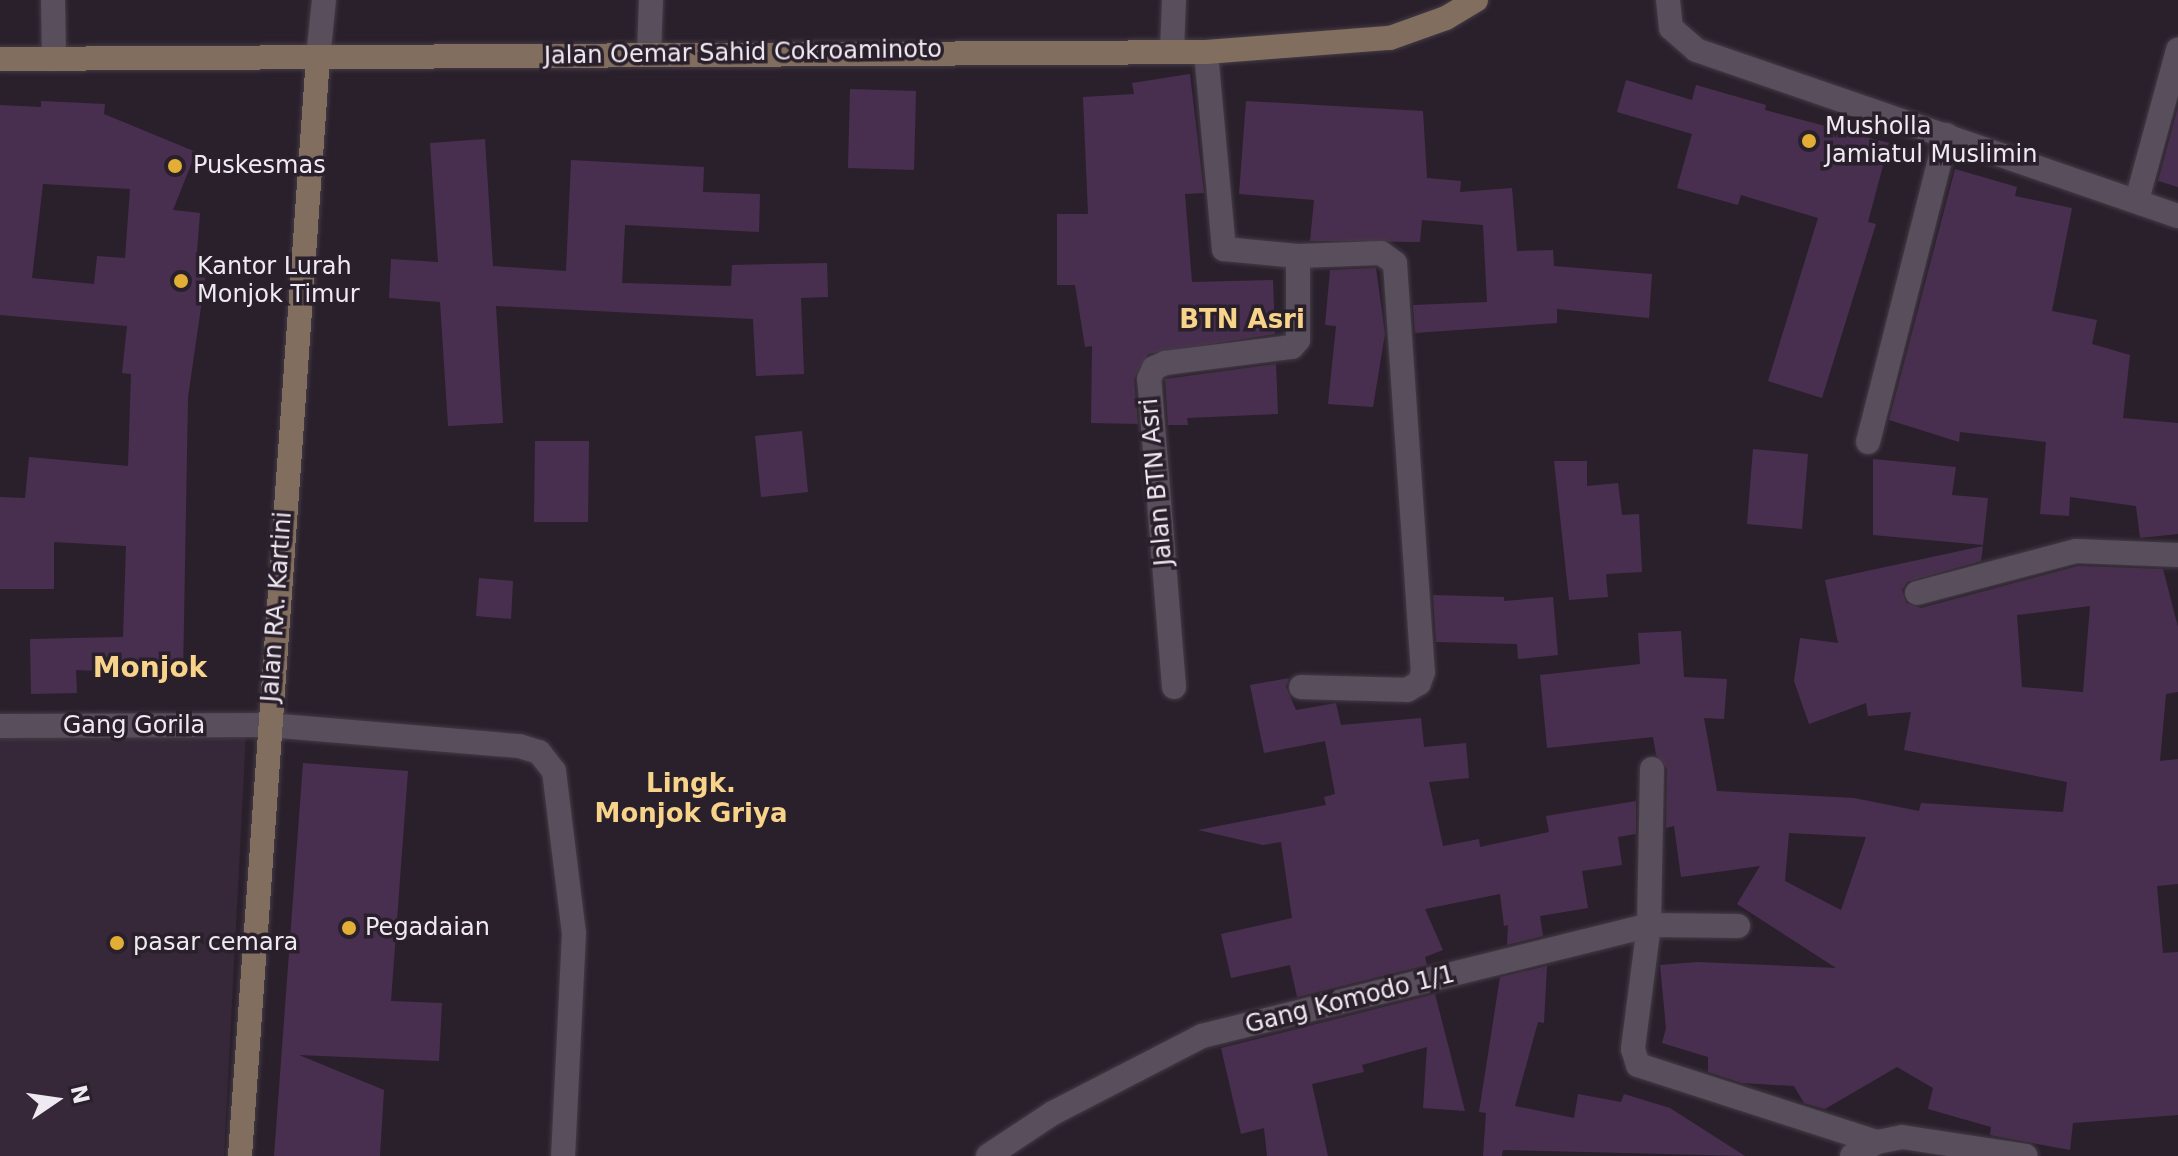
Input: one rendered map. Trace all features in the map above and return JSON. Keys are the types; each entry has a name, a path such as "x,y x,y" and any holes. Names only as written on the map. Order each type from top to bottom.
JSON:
{"street":[{"path":"53,0 54,59"},
{"path":"318,58 324,0"},
{"path":"649,54 651,0"},
{"path":"1172,51 1174,0"},
{"name":"Jalan Oemar Sahid Cokroaminoto","path":"0,59 1206,52 1390,38 1446,18 1476,0"},
{"path":"1668,0 1671,28 1690,47 2178,216"},
{"path":"2137,200 2178,50"},
{"path":"1206,52 1219,240 1232,253 1298,256 1381,253 1395,263 1423,672 1419,683 1407,690 1301,687"},
{"name":"Jalan RA. Kartini","path":"240,1156 268,725 318,58"},
{"path":"1868,442 1946,135"},
{"name":"Jalan BTN Asri","path":"1174,687 1149,379 1154,368 1165,363 1292,347 1298,340 1298,256"},
{"path":"1917,593 2076,551 2178,555"},
{"name":"Gang Gorila","path":"0,726 268,725 519,746 539,752 549,763 574,933 563,1156"},
{"path":"1652,769 1649,925 1633,1049 1638,1065 1877,1142"},
{"name":"Gang Komodo 1/1","path":"988,1156 1053,1113 1202,1036 1649,925 1738,926"},
{"path":"1852,1156 1877,1142 1902,1137 2026,1156"}],"shaded area":[{"name":"pasar cemara","path":"0,728 246,731 224,1156 0,1156"}],"building":[{"path":"1190,74 1204,193 1185,194 1192,282 1273,280 1275,334 1148,354 1134,379 1138,424 1091,423 1092,346 1085,347 1075,285 1057,285 1057,214 1088,214 1083,97 1134,94 1132,83"},
{"path":"1626,80 1692,100 1696,85 1766,105 1765,110 1889,143 1868,222 1876,224 1822,398 1768,381 1818,218 1741,195 1738,205 1677,188 1692,134 1617,112"},
{"path":"850,89 916,91 914,170 848,168"},
{"path":"41,101 105,104 104,114 196,152 173,210 200,213 196,265 207,266 188,397 183,675 76,670 77,693 31,694 30,639 123,637 126,546 54,542 54,589 0,589 0,497 25,498 29,457 128,466 131,374 122,373 127,326 0,315 0,105 41,107","holes":["43,184 130,189 125,258 97,256 94,284 32,278"]},
{"path":"1246,101 1423,111 1427,178 1461,181 1460,192 1512,188 1517,251 1553,250 1554,266 1652,274 1649,318 1557,309 1557,323 1415,333 1413,305 1487,302 1483,225 1422,220 1420,242 1310,241 1314,200 1239,194"},
{"path":"2178,107 2178,187 2158,181"},
{"path":"485,139 493,266 566,271 571,160 704,167 703,192 760,194 759,232 625,225 622,283 731,286 732,265 827,263 828,297 801,298 804,374 756,376 753,319 496,306 503,423 448,426 440,302 389,298 391,259 438,262 430,143"},
{"path":"1955,169 2017,187 2015,196 2072,208 2052,311 2097,320 2092,344 2130,355 2123,418 2178,423 2178,534 2140,538 2136,506 2070,497 2069,516 2040,514 2046,442 1960,432 1959,442 1889,420"},
{"path":"1376,268 1385,334 1373,407 1328,404 1336,326 1325,325 1330,270"},
{"path":"1276,364 1278,414 1187,418 1188,425 1168,425 1165,379"},
{"path":"802,431 808,492 761,497 755,436"},
{"path":"535,441 589,441 588,522 534,522"},
{"path":"1753,449 1808,454 1802,529 1747,524"},
{"path":"1873,459 1956,467 1952,495 1988,498 1983,545 1873,535"},
{"path":"1554,461 1587,461 1587,486 1618,483 1622,515 1639,514 1642,572 1606,574 1608,597 1569,600"},
{"path":"1983,546 1981,561 1907,582 1902,590 1906,603 1921,608 2078,566 2163,569 2178,627 2178,692 2166,694 2160,761 2178,759 2178,884 2157,886 2163,953 2178,952 2178,1115 2073,1123 2070,1150 1990,1135 1991,1127 1928,1109 1933,1088 1897,1067 1825,1109 1804,1103 1794,1086 1742,1083 1708,1072 1708,1057 1662,1043 1666,1028 1660,965 1697,962 1836,968 1737,904 1760,866 1681,877 1674,826 1666,828 1667,769 1656,755 1653,737 1547,748 1540,675 1640,664 1638,633 1681,631 1684,677 1727,679 1724,719 1704,718 1717,791 1854,798 1919,811 1921,803 2063,812 2067,782 1904,750 1911,712 1868,716 1866,703 1809,724 1794,681 1800,638 1838,643 1825,580","holes":["2090,606 2083,692 2022,687 2017,615","1789,833 1866,837 1841,910 1785,881"]},
{"path":"479,578 513,581 511,619 476,616"},
{"path":"1433,595 1504,597 1504,601 1553,597 1558,655 1518,659 1517,644 1436,642"},
{"path":"1289,678 1286,687 1296,710 1336,703 1341,725 1421,718 1424,747 1466,743 1469,778 1429,782 1443,846 1479,839 1480,847 1549,832 1546,816 1636,801 1636,834 1618,837 1622,865 1582,871 1588,908 1540,916 1543,936 1507,945 1508,925 1504,926 1500,894 1425,909 1443,950 1425,957 1427,965 1297,997 1290,965 1231,978 1221,934 1292,918 1281,842 1263,845 1198,830 1326,805 1324,797 1335,794 1325,741 1264,753 1250,685"},
{"path":"303,763 408,771 391,1001 442,1003 439,1061 299,1055 384,1090 380,1156 274,1156"},
{"path":"1547,966 1544,1023 1538,1022 1515,1106 1574,1118 1578,1094 1621,1102 1624,1094 1670,1108 1745,1156 1503,1150 1502,1156 1483,1156 1486,1113 1479,1112 1500,977"},
{"path":"1435,994 1465,1111 1423,1108 1427,1047 1362,1065 1364,1072 1312,1084 1328,1156 1267,1156 1264,1128 1241,1134 1221,1048"}],"place":[{"name":"Musholla Jamiatul Muslimin","path":"1809,141"},
{"name":"Puskesmas","path":"175,166"},
{"name":"Kantor Lurah Monjok Timur","path":"181,281"},
{"name":"Pegadaian","path":"349,928"},
{"name":"pasar cemara","path":"117,943"}],"district":[{"name":"BTN Asri","path":"1242,320"},
{"name":"Monjok","path":"150,668"},
{"name":"Lingk. Monjok Griya","path":"691,799"}]}
